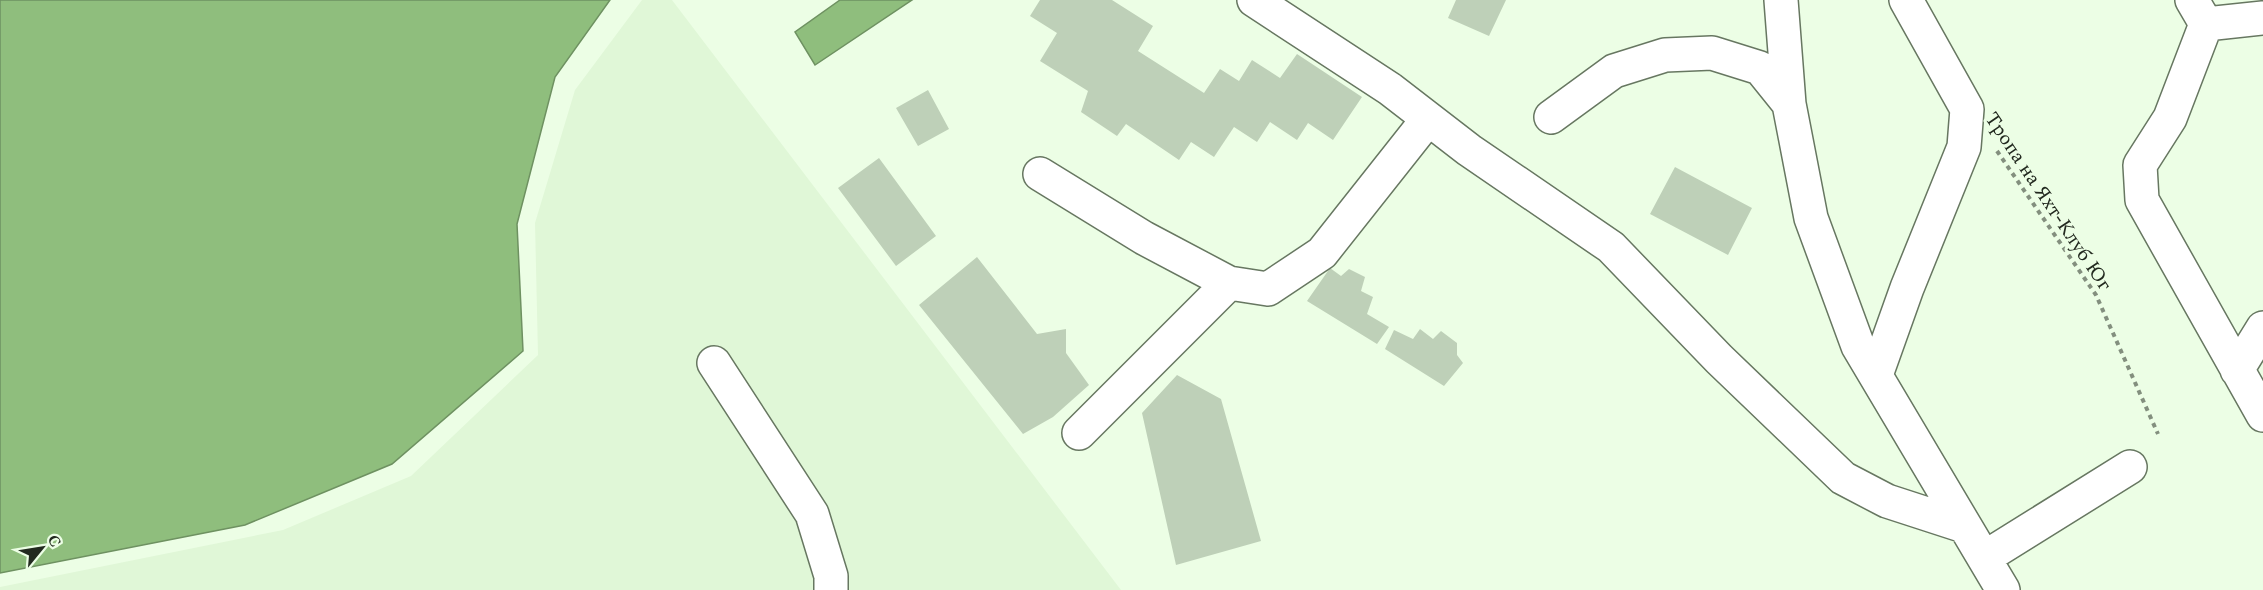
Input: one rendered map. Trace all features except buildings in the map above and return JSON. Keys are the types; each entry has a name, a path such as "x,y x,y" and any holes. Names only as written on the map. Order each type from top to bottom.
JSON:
{"lane":[{"path":"1254,0 1390,89 1469,150 1611,247 1719,359 1843,478 1887,501 1964,526"},
{"path":"1780,0 1789,104 1811,218 1858,346 2002,590"},
{"path":"1876,375 1907,288 1964,147 1967,109 1906,0"},
{"path":"2263,18 2199,12 2170,118 2140,165 2142,200 2263,415"},
{"path":"1551,117 1614,71 1665,55 1712,53 1760,68 1789,104"},
{"path":"1040,174 1144,238 1229,282 1268,289 1322,253 1428,119"},
{"path":"1079,432 1229,282"},
{"path":"2237,370 2263,328"},
{"path":"714,363 812,514 831,576 831,590"},
{"path":"1984,558 2130,467"}],"path":[{"name":"Тропа на Яхт-Клуб Юг","path":"1994,146 2096,294 2158,434"}],"shaded area":[{"path":"0,0 610,0 555,77 517,224 523,351 392,464 245,525 0,573"},
{"path":"642,0 672,0 1121,590 0,590 0,587 283,530 411,476 538,355 535,223 575,90"},
{"path":"840,0 912,0 815,65 795,32"}]}
